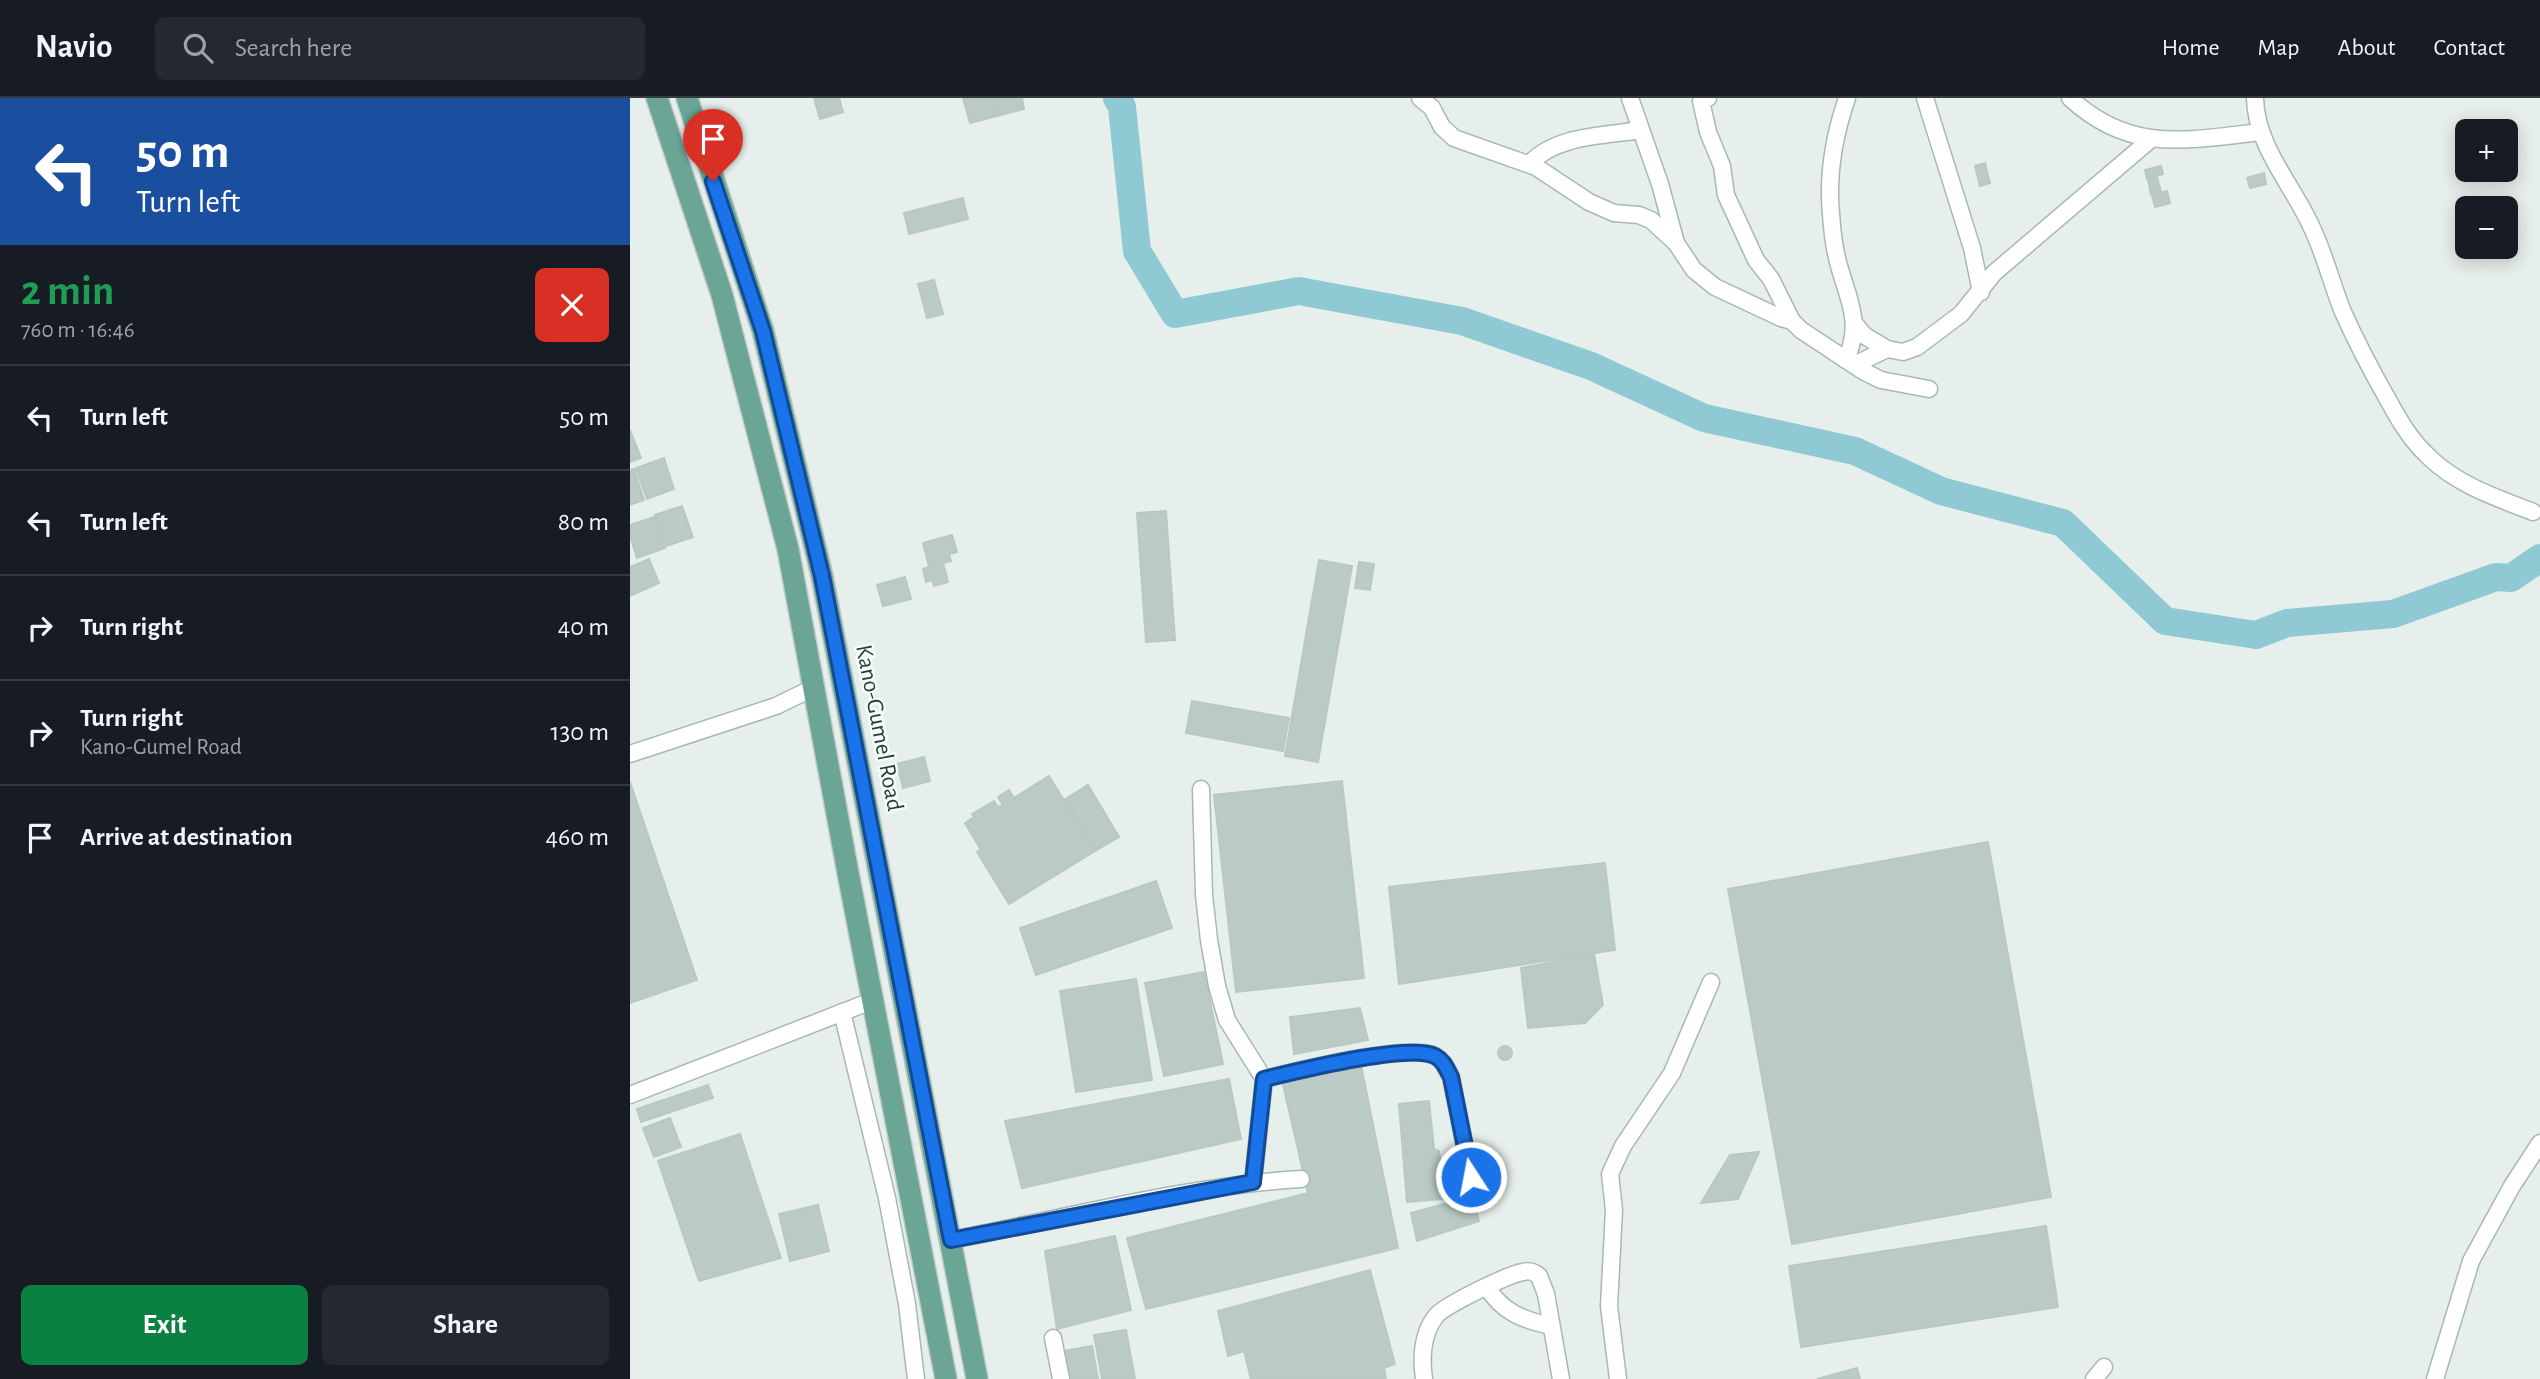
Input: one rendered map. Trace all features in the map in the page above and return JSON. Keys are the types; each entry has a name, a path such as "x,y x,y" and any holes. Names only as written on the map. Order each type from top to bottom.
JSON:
{"main road":[{"path":"657,98 735,342 788,549 840,835 946,1379"},
{"name":"Kano-Gumel Road","path":"687,98 763,331 830,614 977,1379"},
{"path":"735,342 763,331"}],"street":[{"path":"1420,98 1432,108 1442,127 1454,138 1529,164 1558,179 1589,202 1614,213 1639,215 1651,220 1676,243 1695,270 1715,287 1782,318 1793,320"},
{"path":"1436,116 1445,98"},
{"path":"1630,98 1664,197 1676,243"},
{"path":"1708,98 1701,101 1708,132 1722,166 1726,195 1756,260 1771,279 1793,320 1801,330 1881,380 1929,389"},
{"path":"1847,98 1835,134 1830,173 1830,214 1837,261 1848,289 1855,324 1850,363"},
{"path":"1925,98 1972,248 1981,292"},
{"path":"2070,98 2091,115 2120,131 2150,140 2260,132"},
{"path":"2255,98 2260,132 2313,229 2343,312 2409,437 2430,459 2456,478 2487,494 2533,512"},
{"path":"1529,164 1539,153 1560,143 1640,130"},
{"path":"1855,324 1865,337 1887,349 1903,352 1917,347 1961,314 1981,292 1994,272 2150,140"},
{"path":"1850,363 1887,349"},
{"path":"630,754 776,706 814,687"},
{"path":"1201,789 1204,895 1217,986 1227,1020 1264,1079 1253,1182"},
{"path":"1618,1379 1609,1306 1614,1210 1610,1174 1623,1146 1672,1073 1711,982"},
{"path":"630,1095 874,1000"},
{"path":"842,1012 887,1198 907,1304 916,1379"},
{"path":"1264,1079 1357,1059 1418,1052 1433,1055 1444,1062 1451,1077 1471,1177"},
{"path":"2435,1379 2471,1261 2512,1186 2540,1143"},
{"path":"951,1240 1253,1182 1301,1179"},
{"path":"1424,1379 1424,1343 1428,1327 1438,1313 1487,1287 1523,1272 1536,1273 1546,1294 1560,1379"},
{"path":"1487,1287 1504,1309 1517,1316 1551,1326"},
{"path":"1053,1338 1061,1379"}],"building":[{"path":"814,98 839,98 843,112 820,119"},
{"path":"963,98 992,98 997,116 970,123"},
{"path":"992,98 1022,98 1024,109 997,116"},
{"path":"1985,163 1990,183 1980,186 1975,166"},
{"path":"2161,166 2163,174 2147,179 2145,170"},
{"path":"2264,173 2266,184 2250,188 2247,178"},
{"path":"2157,177 2161,192 2151,195 2148,180"},
{"path":"2167,191 2170,203 2155,207 2152,195"},
{"path":"963,198 968,219 909,234 904,213"},
{"path":"934,280 943,314 927,318 918,284"},
{"path":"630,430 641,458 630,462"},
{"path":"664,458 674,489 647,499 636,468"},
{"path":"634,469 644,500 630,505 630,470"},
{"path":"682,506 693,537 666,546 655,515"},
{"path":"1166,511 1175,640 1146,642 1137,513"},
{"path":"654,517 665,548 637,558 630,536 630,525"},
{"path":"952,535 957,552 949,554 951,561 943,563 948,582 934,586 932,580 926,582 923,569 929,567 923,543"},
{"path":"649,559 659,583 630,596 630,567"},
{"path":"1319,560 1352,566 1318,762 1285,756"},
{"path":"1359,562 1374,564 1370,590 1355,588"},
{"path":"905,577 911,599 883,606 877,585"},
{"path":"1192,701 1289,718 1283,751 1186,733"},
{"path":"924,757 930,781 903,788 897,764"},
{"path":"1049,776 1095,851 1009,904 977,852 981,850 965,823 974,817 972,814 994,801 998,807 1003,805 998,797 1009,790 1014,798"},
{"path":"1342,781 1364,978 1236,992 1214,795"},
{"path":"630,782 697,980 630,1003"},
{"path":"1088,785 1119,837 1095,851 1064,800"},
{"path":"1988,842 2051,1197 1792,1244 1728,889"},
{"path":"1605,863 1615,950 1399,984 1389,887"},
{"path":"1156,881 1172,928 1036,975 1020,928"},
{"path":"1594,954 1603,1005 1585,1023 1528,1028 1521,968"},
{"path":"1204,972 1223,1064 1164,1076 1145,983"},
{"path":"1136,979 1152,1080 1076,1092 1060,991"},
{"path":"1360,1008 1368,1040 1294,1054 1290,1017"},
{"path":"1505,1046 1510,1048 1510,1058 1505,1060 1500,1058 1498,1053 1500,1048"},
{"path":"1361,1065 1398,1248 1146,1309 1127,1238 1308,1193 1282,1080"},
{"path":"1229,1079 1241,1139 1022,1188 1005,1121"},
{"path":"708,1085 713,1098 641,1122 637,1109"},
{"path":"1429,1101 1434,1149 1439,1151 1441,1164 1450,1164 1453,1198 1407,1202 1399,1104"},
{"path":"670,1118 681,1147 654,1157 643,1128"},
{"path":"740,1134 781,1258 699,1281 658,1161"},
{"path":"1759,1152 1738,1199 1701,1203 1730,1155"},
{"path":"1473,1196 1479,1221 1417,1241 1411,1213"},
{"path":"818,1205 829,1251 790,1261 779,1214"},
{"path":"2046,1226 2058,1307 1801,1347 1789,1266"},
{"path":"1115,1236 1131,1310 1057,1329 1045,1251"},
{"path":"1370,1270 1395,1364 1384,1368 1386,1379 1251,1379 1244,1351 1228,1356 1218,1311"},
{"path":"1126,1330 1135,1379 1102,1379 1094,1335"},
{"path":"1092,1346 1098,1379 1068,1379 1063,1351"},
{"path":"1857,1368 1860,1379 1817,1379"}],"waterway":[{"path":"1117,98 1122,107 1137,251 1175,314 1299,291 1462,321 1591,366 1704,418 1855,451 1941,491 2063,523 2165,621 2256,635 2287,623 2393,614 2496,577 2511,578 2540,558"}],"route":[{"path":"713,181 763,331 822,576 951,1240 1253,1182 1264,1079 1357,1059 1418,1052 1433,1055 1444,1062 1451,1077 1471,1177"}]}
